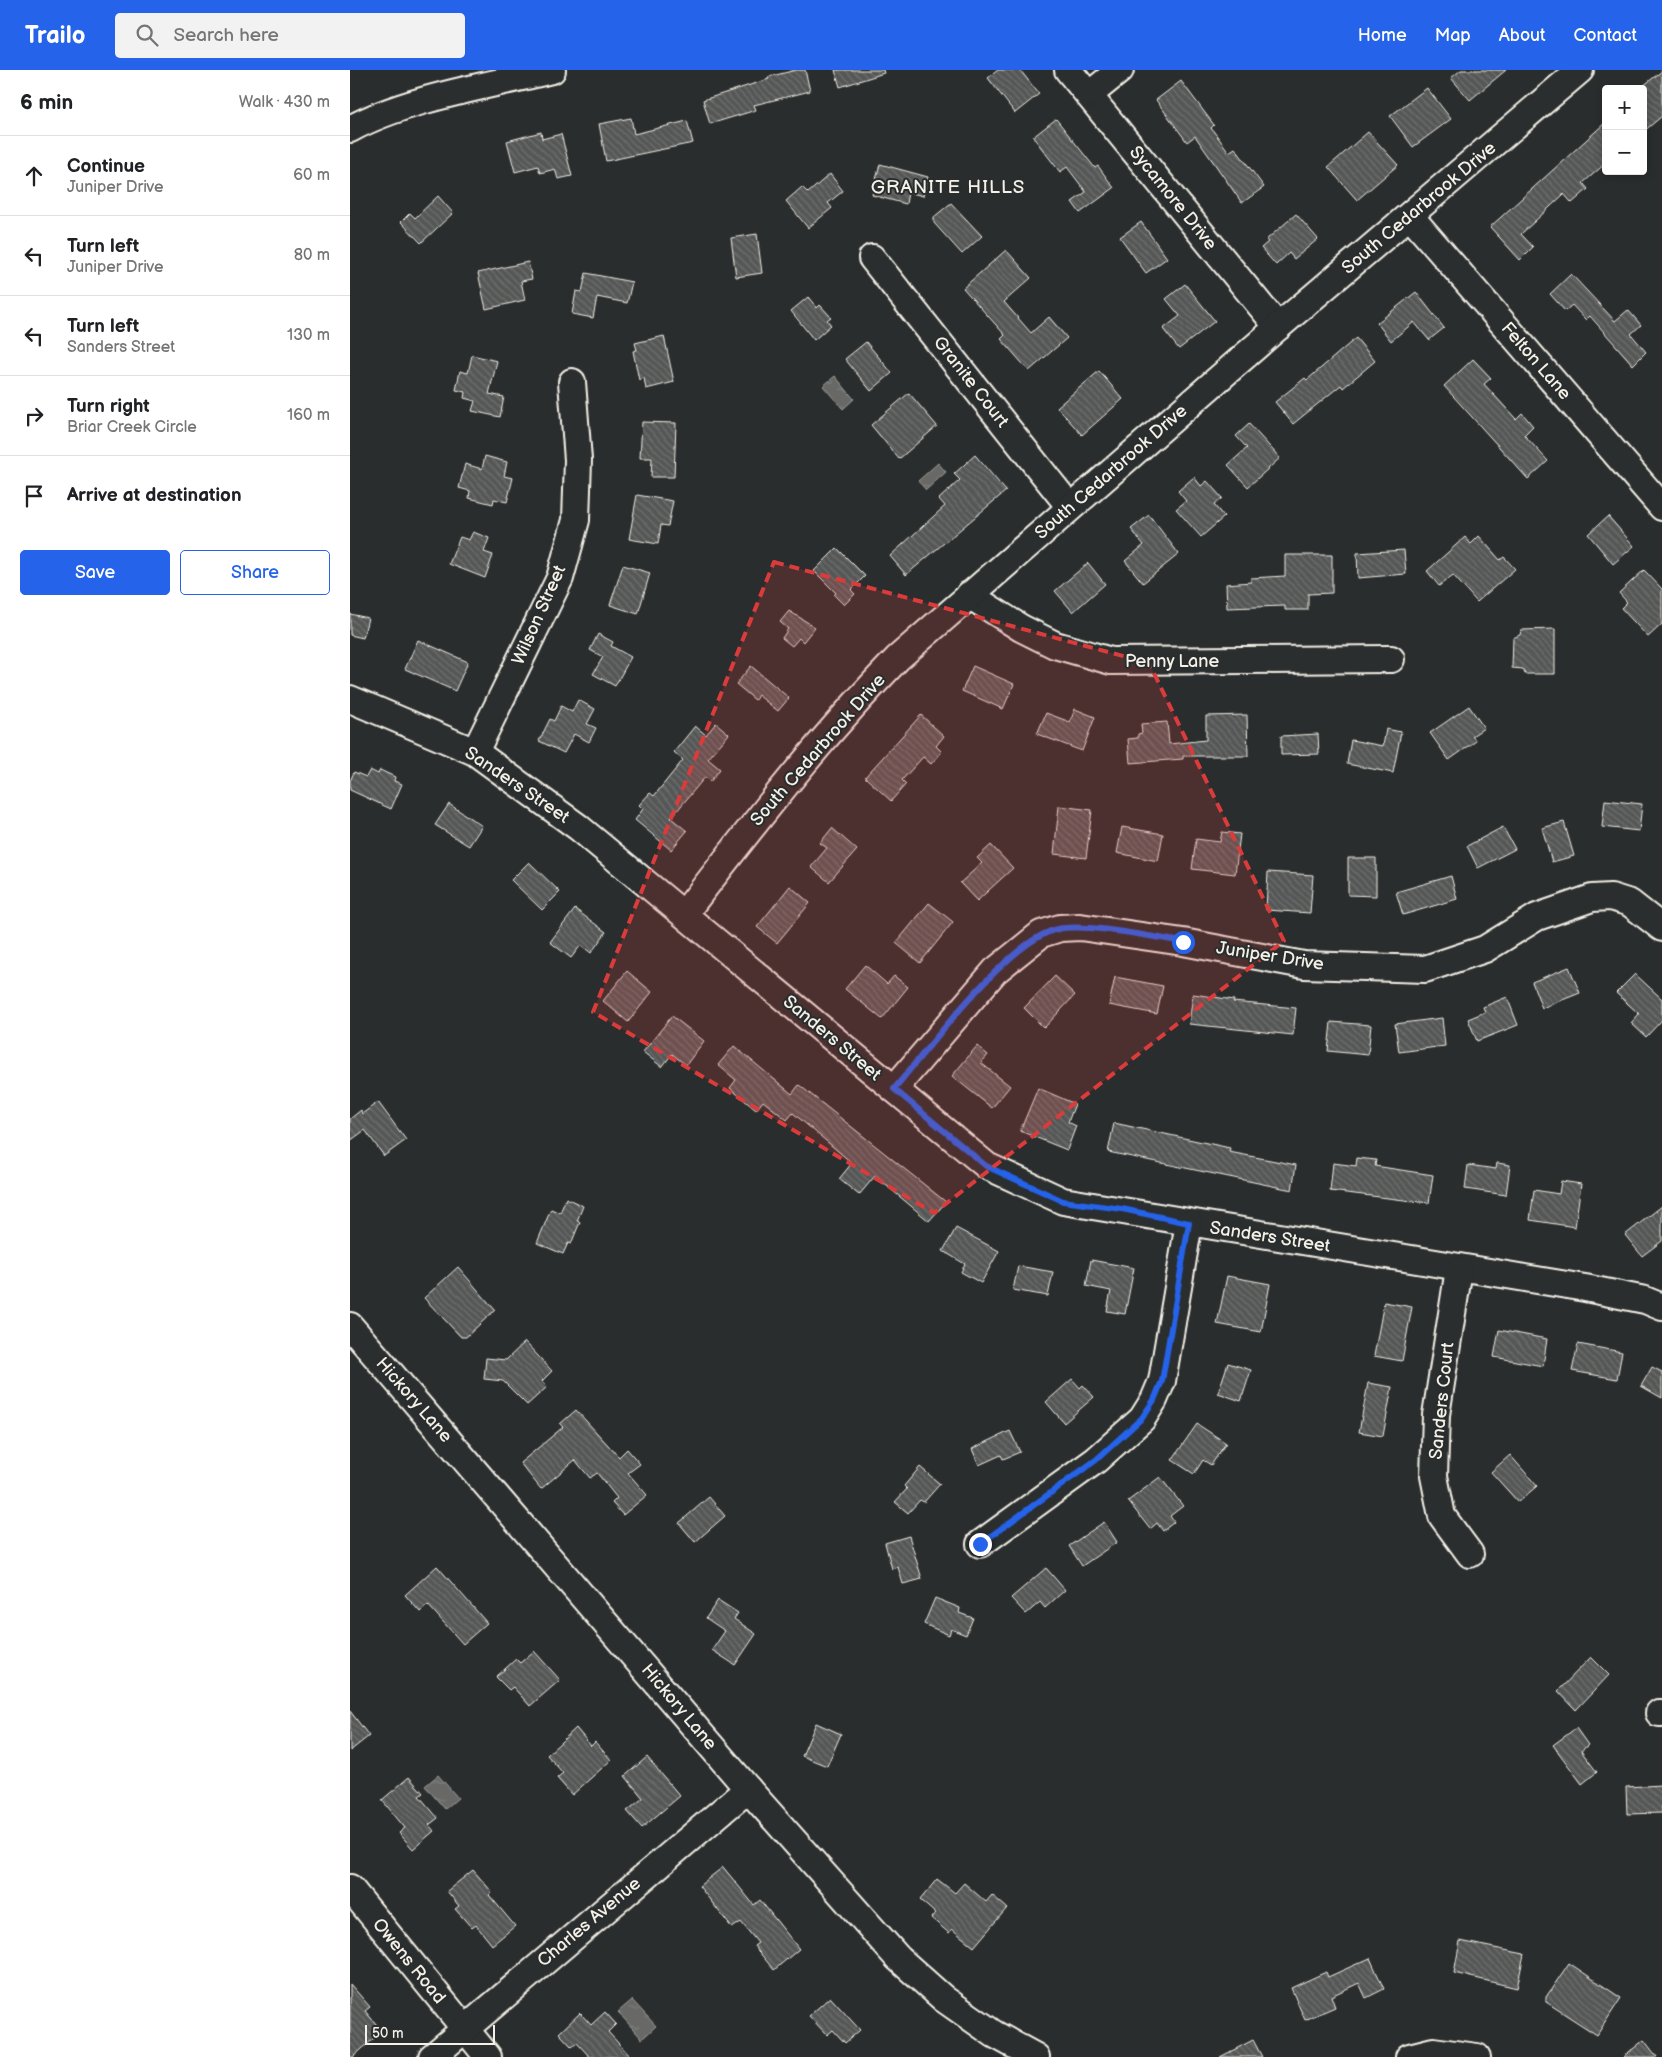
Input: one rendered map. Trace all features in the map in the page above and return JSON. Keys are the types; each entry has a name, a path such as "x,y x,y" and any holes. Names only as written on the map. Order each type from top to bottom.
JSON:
{"street":[{"path":"350,129 368,120 426,101 552,70"},
{"name":"Sycamore Drive","path":"1068,70 1278,327"},
{"path":"1089,95 1120,70"},
{"name":"South Cedarbrook Drive","path":"684,914 759,817 850,707 898,658 1278,327 1580,70"},
{"name":"Felton Lane","path":"1410,216 1662,507"},
{"name":"Granite Court","path":"872,258 1070,507"},
{"name":"Wilson Street","path":"475,752 560,578 576,520 578,460 572,382"},
{"name":"Penny Lane","path":"969,595 1021,628 1054,645 1111,661 1391,659"},
{"name":"Sanders Street","path":"350,699 475,752 578,827 986,1166 1063,1201 1122,1209 1189,1223 1585,1288 1645,1300 1662,1307"},
{"name":"Juniper Drive","path":"894,1089 995,971 1041,934 1060,928 1080,927 1183,942 1304,965 1425,969 1485,948 1537,917 1592,898 1611,897 1630,903 1662,928"},
{"path":"980,1544 1096,1460 1142,1418 1154,1400 1162,1381 1189,1223"},
{"name":"Sanders Court","path":"1459,1268 1436,1415 1434,1476 1442,1516 1470,1554"},
{"name":"Hickory Lane","path":"350,1326 748,1789 898,1958 944,1999 994,2034 1036,2057"},
{"name":"Charles Avenue","path":"432,2057 748,1789"},
{"name":"Owens Road","path":"350,1888 488,2057"},
{"path":"1409,2057 1433,2051 1477,2057"}],"highlighted area":[{"path":"774,562 1149,663 1284,941 934,1213 593,1012"}],"water":[{"path":"835,376 854,399 843,409 823,386"},
{"path":"938,463 946,472 926,490 918,481"},
{"path":"438,1775 458,1798 445,1809 425,1786"},
{"path":"632,2000 656,2026 642,2039 618,2012"}],"building":[{"path":"796,70 805,70 810,91 754,105 756,110 710,124 703,100 769,79 768,77"},
{"path":"835,70 883,70 884,73 840,87"},
{"path":"998,70 1020,70 1039,94 1015,113 988,78"},
{"path":"1461,70 1506,70 1470,100 1451,78"},
{"path":"1662,71 1662,116 1647,129 1647,85 1644,85"},
{"path":"1181,81 1214,125 1211,128 1229,152 1235,148 1264,187 1242,203 1195,136 1187,142 1156,100"},
{"path":"1427,88 1451,119 1413,147 1390,116"},
{"path":"631,118 634,134 687,121 693,143 606,161 599,124"},
{"path":"1056,119 1095,168 1098,166 1114,188 1080,213 1072,202 1086,192 1067,167 1060,172 1033,137"},
{"path":"1602,126 1602,166 1583,183 1588,189 1572,203 1564,194 1521,234 1533,247 1520,260 1490,227"},
{"path":"541,132 542,139 561,134 572,176 558,179 555,169 540,173 538,166 515,172 507,141"},
{"path":"1368,132 1398,165 1357,200 1328,167"},
{"path":"880,164 928,177 923,196 908,192 906,204 872,195"},
{"path":"830,174 843,191 828,203 832,208 808,228 786,201 802,187 808,193"},
{"path":"438,196 453,213 421,243 401,222 410,213 415,218"},
{"path":"951,203 982,236 962,254 934,223 934,217"},
{"path":"1296,214 1318,239 1294,259 1289,253 1276,265 1261,248 1268,242 1266,240"},
{"path":"1141,222 1167,258 1146,273 1120,237"},
{"path":"757,234 762,273 736,277 731,238"},
{"path":"1006,250 1031,278 1004,302 1031,333 1049,317 1067,338 1029,371 1001,339 1005,335 963,288"},
{"path":"528,262 532,279 521,281 525,300 486,309 478,273"},
{"path":"586,273 632,282 627,303 597,297 593,318 572,314 576,291 582,292"},
{"path":"1571,274 1615,321 1628,310 1641,325 1631,334 1646,352 1633,365 1590,316 1586,320 1572,305 1565,311 1550,294"},
{"path":"1185,284 1215,321 1179,349 1163,329 1180,316 1166,299"},
{"path":"1416,292 1444,328 1429,340 1414,322 1391,341 1377,323"},
{"path":"808,297 817,308 820,305 831,317 827,320 831,325 814,340 791,311"},
{"path":"664,336 674,382 646,389 644,378 639,380 633,351 637,350 635,343"},
{"path":"1356,338 1375,361 1343,388 1341,385 1293,424 1275,402 1305,378 1307,380"},
{"path":"866,342 892,373 871,391 845,359"},
{"path":"472,355 497,361 489,394 504,397 500,417 472,411 475,401 464,398 465,392 456,390 460,371 468,373"},
{"path":"1473,359 1491,378 1484,384 1516,419 1522,413 1533,426 1524,435 1548,461 1528,479 1444,386"},
{"path":"1099,371 1123,399 1082,435 1057,407"},
{"path":"909,393 937,426 899,459 871,425"},
{"path":"642,422 676,423 674,477 651,477 652,458 640,458"},
{"path":"1249,424 1280,458 1248,487 1228,465 1247,448 1236,436"},
{"path":"975,455 1006,491 906,575 890,556 945,506 939,499 960,480 954,474"},
{"path":"485,456 507,462 504,476 513,478 507,502 494,499 493,504 469,498 470,491 459,488 465,464 482,469"},
{"path":"1194,477 1201,486 1207,481 1222,498 1214,505 1224,517 1201,537 1176,509 1186,501 1178,491"},
{"path":"637,495 673,501 668,526 661,525 658,544 629,539"},
{"path":"1149,515 1179,554 1143,583 1125,561 1144,545 1131,529"},
{"path":"1608,516 1634,546 1613,564 1588,534"},
{"path":"473,532 489,538 484,552 493,555 485,578 449,564 460,537 469,540"},
{"path":"1479,536 1500,560 1504,557 1515,569 1477,602 1453,575 1439,586 1427,571 1465,537 1471,544"},
{"path":"837,548 865,576 851,590 855,594 844,605 834,595 836,593 814,571"},
{"path":"1404,550 1406,574 1358,578 1357,553"},
{"path":"1285,555 1332,555 1332,593 1308,594 1308,610 1285,610 1285,606 1227,608 1226,584 1251,582 1251,578 1285,576"},
{"path":"1088,563 1105,584 1073,612 1055,591"},
{"path":"623,565 650,573 638,614 610,605"},
{"path":"1644,570 1662,589 1662,624 1648,637 1621,608 1627,602 1619,593"},
{"path":"789,611 815,627 803,642 799,638 792,646 782,638 788,629 780,622"},
{"path":"350,614 368,618 363,638 350,635"},
{"path":"1555,629 1555,674 1525,674 1523,669 1512,668 1513,638 1520,635 1521,630"},
{"path":"598,634 613,642 611,646 631,657 615,686 593,674 603,657 590,650"},
{"path":"418,640 468,662 455,691 405,669"},
{"path":"751,666 789,698 778,711 758,695 755,700 736,684"},
{"path":"973,666 1014,684 1003,709 962,691"},
{"path":"578,700 595,709 587,724 596,728 589,742 574,734 564,753 539,741 550,719 554,721 561,706 572,712"},
{"path":"1469,706 1484,728 1472,736 1476,741 1449,760 1430,733"},
{"path":"1075,709 1095,717 1082,751 1037,734 1046,713 1070,722"},
{"path":"921,715 944,736 936,746 942,752 931,764 923,757 902,780 906,784 891,801 865,777"},
{"path":"1247,715 1248,756 1183,756 1183,759 1130,763 1128,739 1138,738 1138,734 1142,733 1141,724 1167,722 1169,744 1206,740 1206,716"},
{"path":"716,723 729,734 708,759 720,769 710,782 705,777 671,818 687,831 671,850 635,820 643,809 639,805 650,793 654,796 683,760 674,752 695,726 706,735"},
{"path":"1386,729 1401,732 1393,773 1347,764 1351,740 1383,746"},
{"path":"1318,734 1319,754 1281,755 1281,736"},
{"path":"370,770 378,774 380,770 395,777 394,781 402,784 391,809 350,790 350,781 354,772 366,777"},
{"path":"1605,800 1642,804 1639,831 1602,827"},
{"path":"449,804 482,826 469,846 435,825"},
{"path":"1059,806 1092,810 1086,858 1054,854"},
{"path":"1564,822 1574,856 1552,862 1542,828"},
{"path":"1122,827 1163,834 1158,861 1117,853"},
{"path":"1503,827 1515,849 1478,868 1467,846"},
{"path":"832,828 857,850 829,882 811,867 827,848 820,843"},
{"path":"1222,832 1240,834 1235,874 1192,869 1196,839 1220,842"},
{"path":"991,845 1013,868 977,901 960,883 982,863 977,858"},
{"path":"1348,858 1376,858 1376,896 1348,895"},
{"path":"529,862 560,892 542,910 511,880"},
{"path":"1268,872 1313,875 1310,913 1266,910"},
{"path":"1451,876 1457,899 1403,915 1396,892"},
{"path":"790,886 810,903 777,943 757,927"},
{"path":"929,903 953,922 920,963 896,943"},
{"path":"575,909 606,932 591,953 581,945 571,958 550,942"},
{"path":"865,965 887,984 894,976 908,987 882,1019 845,989"},
{"path":"1569,967 1580,993 1542,1008 1532,982"},
{"path":"627,971 652,992 628,1022 603,1001"},
{"path":"1635,974 1662,999 1662,1020 1646,1037 1631,1023 1639,1014 1616,993"},
{"path":"1055,976 1075,995 1044,1028 1024,1008"},
{"path":"1115,977 1163,986 1157,1014 1109,1005"},
{"path":"1193,994 1234,1000 1233,1002 1296,1008 1293,1035 1189,1024"},
{"path":"1507,997 1518,1025 1477,1041 1468,1019 1485,1012 1483,1007"},
{"path":"672,1016 704,1041 686,1065 672,1054 662,1067 643,1052"},
{"path":"1442,1018 1445,1046 1399,1052 1395,1024"},
{"path":"1331,1022 1371,1025 1368,1055 1328,1051"},
{"path":"734,1046 792,1094 799,1085 946,1202 929,1221 875,1176 859,1195 839,1179 852,1163 793,1113 787,1120 763,1101 756,1110 730,1088 736,1080 718,1065"},
{"path":"977,1046 988,1055 981,1063 1010,1086 992,1108 952,1076"},
{"path":"1038,1088 1075,1104 1068,1122 1076,1126 1067,1150 1020,1131"},
{"path":"378,1102 406,1140 384,1156 365,1130 350,1141 350,1119 361,1110 362,1114"},
{"path":"1114,1123 1230,1148 1229,1152 1296,1165 1292,1190 1108,1152"},
{"path":"1357,1158 1376,1160 1375,1166 1433,1175 1429,1203 1330,1191 1333,1163 1356,1166"},
{"path":"1497,1163 1510,1165 1506,1195 1465,1189 1468,1165 1496,1169"},
{"path":"1561,1181 1581,1184 1575,1227 1530,1220 1534,1190 1559,1194"},
{"path":"566,1198 583,1206 577,1221 580,1222 571,1244 568,1243 563,1254 537,1243 551,1209 560,1213"},
{"path":"1662,1206 1662,1241 1642,1256 1625,1235"},
{"path":"956,1228 999,1251 981,1283 961,1272 965,1264 943,1251"},
{"path":"1091,1260 1134,1268 1125,1314 1107,1311 1111,1291 1086,1286"},
{"path":"1018,1266 1053,1272 1048,1296 1013,1290"},
{"path":"458,1267 495,1310 466,1337 461,1337 424,1298"},
{"path":"1227,1276 1270,1284 1261,1332 1217,1324"},
{"path":"1384,1302 1412,1307 1402,1361 1374,1356"},
{"path":"1499,1330 1547,1339 1543,1366 1494,1357"},
{"path":"525,1342 552,1371 542,1381 547,1387 527,1405 503,1381 484,1379 486,1358 506,1360"},
{"path":"1578,1344 1622,1352 1617,1379 1572,1371"},
{"path":"1228,1363 1251,1370 1241,1401 1218,1393"},
{"path":"1652,1367 1662,1372 1662,1398 1641,1386"},
{"path":"1072,1379 1080,1388 1083,1385 1094,1397 1064,1423 1046,1402"},
{"path":"1368,1383 1392,1387 1383,1436 1359,1432"},
{"path":"576,1410 619,1457 627,1449 640,1464 628,1473 647,1495 623,1515 612,1503 617,1498 597,1473 590,1478 575,1460 541,1489 520,1463 563,1427 560,1424"},
{"path":"1197,1424 1226,1443 1211,1465 1203,1460 1194,1474 1172,1460"},
{"path":"1010,1431 1020,1452 1003,1459 1001,1455 979,1465 972,1449"},
{"path":"1510,1455 1537,1486 1518,1502 1491,1472"},
{"path":"920,1467 940,1484 924,1502 920,1500 908,1513 895,1502 907,1489 904,1486"},
{"path":"1160,1477 1183,1506 1170,1516 1174,1522 1163,1531 1157,1523 1150,1529 1128,1501"},
{"path":"709,1497 725,1516 695,1542 679,1523"},
{"path":"1104,1522 1117,1542 1082,1566 1069,1546"},
{"path":"909,1536 922,1579 903,1584 898,1567 892,1569 885,1543"},
{"path":"437,1566 487,1623 463,1644 428,1605 420,1612 405,1595"},
{"path":"1046,1568 1065,1590 1045,1608 1040,1602 1026,1614 1011,1598"},
{"path":"935,1598 960,1608 959,1613 973,1618 966,1635 951,1629 949,1635 924,1624"},
{"path":"718,1600 738,1613 734,1619 756,1634 735,1665 712,1650 725,1631 706,1618"},
{"path":"534,1651 560,1680 530,1706 513,1687 509,1690 496,1677 516,1659 520,1663"},
{"path":"1591,1657 1609,1675 1576,1710 1558,1691"},
{"path":"350,1711 369,1736 350,1751"},
{"path":"816,1723 841,1734 827,1766 802,1756"},
{"path":"576,1728 591,1746 595,1742 611,1760 572,1795 557,1778 563,1773 547,1755"},
{"path":"1576,1728 1588,1745 1581,1751 1597,1772 1582,1784 1553,1745"},
{"path":"647,1757 680,1796 642,1828 627,1811 643,1798 625,1776"},
{"path":"409,1777 423,1793 419,1796 438,1818 429,1825 434,1831 413,1849 399,1833 405,1828 382,1800"},
{"path":"1662,1785 1662,1813 1627,1814 1626,1787"},
{"path":"723,1867 754,1905 760,1900 799,1949 774,1970 754,1946 758,1943 741,1922 732,1928 699,1886"},
{"path":"473,1870 492,1892 489,1895 515,1926 492,1945 476,1925 472,1928 455,1909 459,1906 447,1891"},
{"path":"937,1879 955,1893 964,1883 986,1902 992,1895 1007,1908 974,1947 952,1929 949,1933 931,1918 935,1913 920,1900"},
{"path":"1460,1941 1524,1954 1517,1988 1454,1973"},
{"path":"1370,1958 1384,1989 1366,1998 1359,1983 1331,1996 1335,2007 1305,2020 1291,1988 1326,1972 1328,1977"},
{"path":"1569,1963 1621,1998 1597,2035 1546,2002 1546,1997"},
{"path":"350,1984 370,2007 365,2011 382,2031 353,2057 350,2057"},
{"path":"830,1997 860,2030 845,2043 833,2030 827,2035 809,2016"},
{"path":"605,2012 616,2024 608,2032 631,2057 590,2057 577,2043 572,2047 559,2033 580,2013 591,2025"},
{"path":"1253,2040 1262,2057 1220,2057"},
{"path":"1644,2040 1657,2057 1623,2057"}],"district":[{"name":"GRANITE HILLS","path":"948,187"}],"route":[{"path":"980,1544 1096,1460 1142,1418 1154,1400 1162,1381 1189,1223 1122,1209 1063,1201 986,1166 894,1089 995,971 1041,934 1060,928 1080,927 1183,942"}]}
